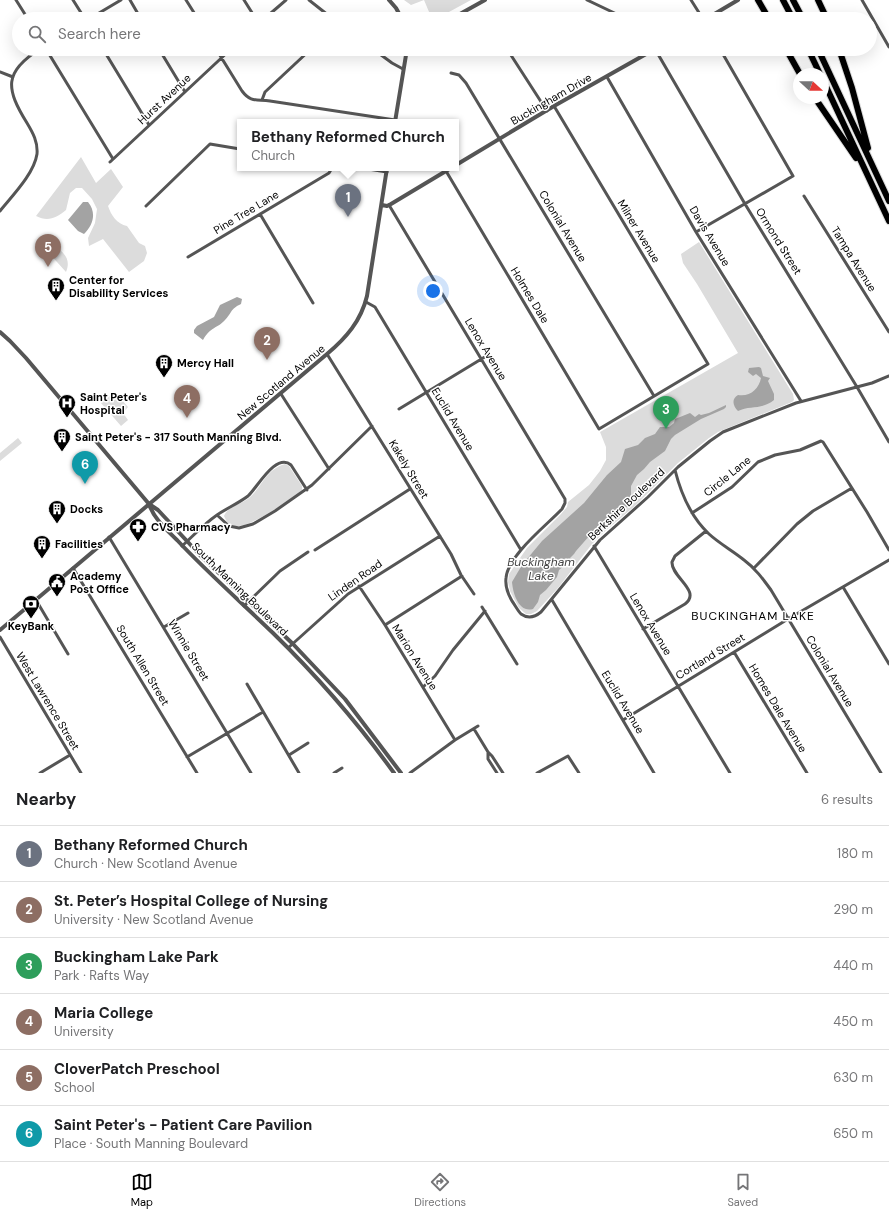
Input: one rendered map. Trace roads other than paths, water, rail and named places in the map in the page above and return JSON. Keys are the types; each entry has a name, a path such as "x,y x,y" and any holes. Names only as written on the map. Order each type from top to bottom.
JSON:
{"highway":[{"path":"758,0 765,12"},
{"path":"783,0 789,12"},
{"path":"793,0 799,12"},
{"path":"818,0 824,12"},
{"path":"790,56 797,68"},
{"path":"811,56 817,68"},
{"path":"821,56 889,201"},
{"path":"841,56 852,88 867,146 881,184"},
{"path":"829,93 889,221"},
{"path":"820,104 849,146 877,196"}],"street":[{"path":"16,0 24,12"},
{"path":"73,0 81,12"},
{"path":"101,12 121,0"},
{"path":"130,0 137,12"},
{"path":"186,0 194,12"},
{"path":"244,0 252,12"},
{"path":"272,12 286,0"},
{"path":"309,0 324,12"},
{"path":"389,0 398,12"},
{"path":"464,12 485,0"},
{"path":"587,0 612,12"},
{"path":"691,0 699,12"},
{"path":"717,12 738,0"},
{"path":"862,0 869,12"},
{"path":"877,27 889,48"},
{"path":"0,211 32,169 37,152 34,135 14,99 12,91 13,77 21,62 29,56"},
{"path":"50,56 113,159"},
{"path":"107,56 149,125"},
{"path":"163,56 185,92"},
{"path":"262,100 265,92 304,56"},
{"path":"382,56 396,66 404,69"},
{"path":"395,119 406,56"},
{"path":"512,56 547,111"},
{"name":"Buckingham Drive","path":"459,163 554,106 643,56"},
{"name":"Ormond Street","path":"659,56 745,204 889,442"},
{"path":"696,232 793,176 724,56"},
{"path":"222,58 246,97 253,100 262,100 382,119"},
{"name":"Hurst Avenue","path":"110,162 222,58"},
{"path":"0,72 13,77"},
{"name":"Colonial Avenue","path":"451,73 459,75 464,79 654,396"},
{"name":"Davis Avenue","path":"607,77 696,232 801,401"},
{"name":"Milner Avenue","path":"554,106 708,364 654,396"},
{"path":"146,206 210,144 237,148"},
{"name":"Pine Tree Lane","path":"188,257 330,171"},
{"name":"New Scotland Avenue","path":"0,630 341,342 358,320 366,302 387,171"},
{"path":"382,205 389,205 446,171"},
{"name":"Holmes Dale","path":"446,171 599,428 654,396"},
{"name":"Tampa Avenue","path":"804,196 889,332"},
{"name":"Lenox Avenue","path":"389,205 564,496 564,503"},
{"path":"260,214 313,303"},
{"name":"Euclid Avenue","path":"366,302 374,306 521,550"},
{"name":"South Manning Boulevard","path":"0,332 26,358 149,504 158,510 248,602 293,644 345,699 401,773"},
{"name":"Kakely Street","path":"327,354 440,536 462,576 474,594"},
{"path":"399,409 488,355"},
{"name":"Berkshire Boulevard","path":"564,503 558,513 521,550 506,575 505,583 511,599 519,612 523,615 530,617 536,616 552,600 594,546 648,497 675,470 703,446 720,434 801,401 872,383 889,376"},
{"path":"280,394 329,469"},
{"path":"217,515 230,527 242,528 253,524 306,490 372,426"},
{"name":"Circle Lane","path":"692,513 732,487 758,462 775,455 804,449 820,441 823,442 852,488"},
{"path":"182,546 217,515 247,497 267,472 283,462 291,464 306,490"},
{"name":"Colonial Avenue","path":"675,470 683,496 692,513 706,531 754,568 771,590 881,773"},
{"path":"754,568 784,535 797,524 813,511 852,488 889,550"},
{"path":"315,550 410,489"},
{"name":"South Manning Boulevard","path":"149,504 153,514 182,546 288,648 323,685 394,773"},
{"path":"643,629 685,604 689,600 689,590 673,570 672,562 674,557 706,531"},
{"name":"Linden Road","path":"288,648 342,598 440,536"},
{"name":"Winnie Street","path":"110,538 251,773"},
{"name":"Lenox Avenue","path":"594,546 730,773"},
{"path":"244,606 280,570 308,552"},
{"name":"Cortland Street","path":"622,720 788,619 889,560"},
{"name":"South Allen Street","path":"73,568 197,773"},
{"path":"385,625 462,576"},
{"name":"Marion Avenue","path":"359,586 385,625 455,740"},
{"path":"843,587 889,664"},
{"path":"36,600 68,654"},
{"name":"Euclid Avenue","path":"552,600 654,773"},
{"path":"482,607 517,664"},
{"path":"423,687 435,676 453,650 485,611"},
{"path":"164,627 188,613"},
{"name":"West Lawrence Street","path":"0,637 81,773"},
{"name":"Homes Dale Avenue","path":"734,652 807,773"},
{"path":"323,685 327,680"},
{"path":"247,684 299,773"},
{"path":"339,704 345,699"},
{"path":"187,757 263,712"},
{"path":"410,773 455,740 478,726"},
{"path":"474,729 503,773"},
{"path":"367,738 372,734"},
{"path":"288,755 308,743"},
{"path":"488,752 488,759 497,773"},
{"path":"40,773 70,755"},
{"path":"537,773 568,756 579,773"},
{"path":"334,773 342,768"}],"water":[{"path":"83,202 88,202 91,206 93,215 92,223 84,234 78,231 68,220"},
{"path":"237,297 242,299 241,304 233,309 227,318 211,330 203,340 194,333 197,326 214,317 220,305"},
{"path":"749,368 761,368 763,376 770,378 768,381 774,394 774,400 765,405 738,411 734,405 734,398 738,395 746,395 756,389 761,378 756,374 753,376 748,372"},
{"name":"Buckingham Lake","path":"726,405 724,409 701,419 675,435 671,439 665,451 650,462 637,475 631,486 631,500 628,506 613,518 598,526 559,570 557,577 540,595 538,602 533,609 524,608 520,605 515,597 512,582 522,565 542,541 584,503 607,475 621,462 625,449 638,445 645,438 655,434 660,427 669,427 674,423 675,419 690,413 695,417 699,414 709,413"}],"place":[{"name":"Bethany Reformed Church","path":"348,217"},
{"name":"CloverPatch Preschool","path":"48,267"},
{"name":"Center for Disability Services","path":"56,301"},
{"name":"St. Peter’s Hospital College of Nursing","path":"267,360"},
{"name":"Mercy Hall","path":"164,378"},
{"name":"Saint Peter's Hospital","path":"67,418"},
{"name":"Maria College","path":"187,418"},
{"name":"Buckingham Lake Park","path":"666,429"},
{"name":"Saint Peter's - 317 South Manning Blvd.","path":"62,452"},
{"name":"Saint Peter's - Patient Care Pavilion","path":"85,484"},
{"name":"Docks","path":"57,524"},
{"name":"CVS Pharmacy","path":"138,542"},
{"name":"Facilities","path":"42,559"},
{"name":"Academy Post Office","path":"57,597"},
{"name":"KeyBank","path":"31,619"}],"district":[{"name":"BUCKINGHAM LAKE","path":"753,616"}]}
